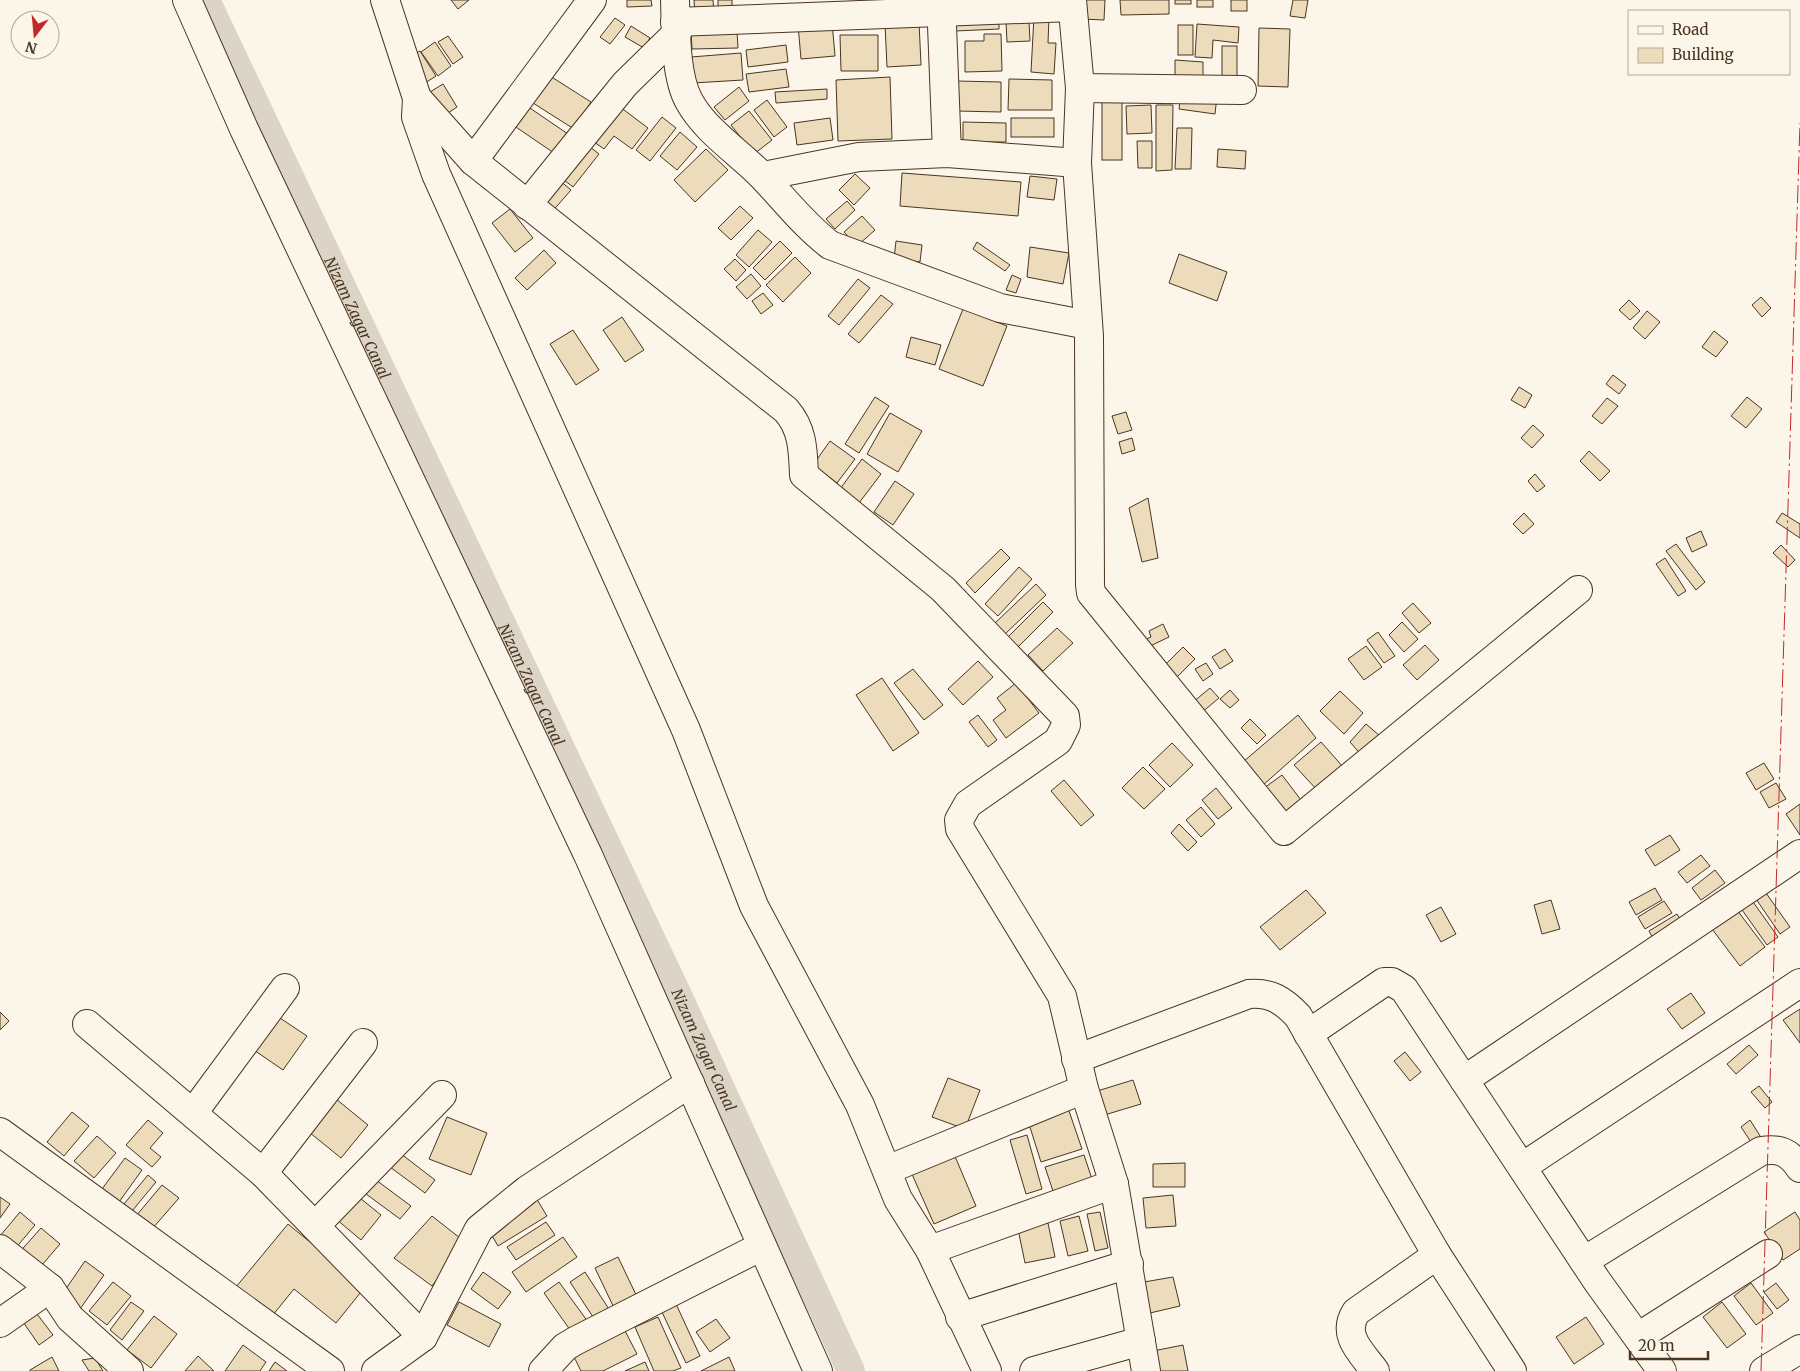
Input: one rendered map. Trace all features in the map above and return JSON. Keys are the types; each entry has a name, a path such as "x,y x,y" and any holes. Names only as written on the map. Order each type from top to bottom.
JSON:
{"street":[{"path":"187,0 244,129 588,855 818,1371"},
{"path":"385,0 417,98 416,117 436,174 686,730 752,900 860,1105 898,1199 930,1250 987,1371"},
{"path":"473,160 592,0"},
{"path":"527,205 676,18 941,6 1072,4 1080,88 1077,162 1088,324 1091,593 1284,831 1578,590"},
{"path":"941,6 947,153"},
{"path":"676,18 682,84 689,102 711,128 762,176 810,229 830,244 1000,308 1088,324"},
{"path":"1080,88 1242,90"},
{"path":"417,98 473,160 786,410 792,417 802,442 804,475 943,589 1065,716 1066,725 1058,742 968,804 959,820 960,829 1062,996 1084,1089 1114,1184 1146,1371"},
{"path":"762,176 859,157 947,153 1077,162"},
{"path":"1464,1080 1800,854"},
{"path":"1308,1034 1384,982 1392,982 1404,989 1584,1261 1662,1371"},
{"path":"1522,1167 1800,983"},
{"path":"193,1113 285,988"},
{"path":"1076,1059 1249,994 1264,993 1278,998 1298,1016 1437,1255 1512,1371"},
{"path":"87,1024 263,1173 423,1337"},
{"path":"263,1173 363,1042"},
{"path":"376,1371 423,1337 479,1229 528,1190 690,1083"},
{"path":"887,1170 1084,1089"},
{"path":"315,1226 442,1094"},
{"path":"0,1132 330,1371"},
{"path":"1584,1261 1761,1151 1774,1149 1784,1151 1792,1156 1800,1168"},
{"path":"930,1250 1114,1184"},
{"path":"543,1371 564,1347 762,1246"},
{"path":"0,1249 50,1288 70,1318 129,1371"},
{"path":"1638,1337 1768,1254"},
{"path":"1375,1371 1349,1331 1350,1321 1356,1312 1437,1255"},
{"path":"960,1317 1129,1264"},
{"path":"0,1322 50,1288"},
{"path":"1034,1371 1141,1341"},
{"path":"1764,1371 1800,1349"}],"building":[{"path":"451,0 469,0 458,9"},
{"path":"627,0 651,0 652,6 627,7"},
{"path":"694,0 713,0 714,14 695,15"},
{"path":"718,0 732,0 732,10 718,11"},
{"path":"1083,0 1105,0 1104,20 1082,19"},
{"path":"1120,0 1169,0 1169,14 1121,15"},
{"path":"1175,0 1191,0 1191,4 1175,4"},
{"path":"1197,0 1213,0 1213,7 1197,7"},
{"path":"1231,0 1247,0 1247,11 1231,11"},
{"path":"1293,0 1308,0 1305,18 1290,16"},
{"path":"1034,16 1049,17 1048,43 1056,43 1054,74 1031,72"},
{"path":"999,17 999,29 955,31 954,19"},
{"path":"615,18 625,25 610,44 600,37"},
{"path":"1029,21 1030,41 1007,42 1006,22"},
{"path":"832,22 835,56 801,59 798,25"},
{"path":"919,22 921,65 887,67 885,24"},
{"path":"1197,24 1239,27 1238,43 1213,40 1212,58 1195,57"},
{"path":"1178,25 1193,25 1193,55 1178,55"},
{"path":"631,26 650,38 644,48 625,37"},
{"path":"1259,28 1290,29 1288,87 1258,86"},
{"path":"691,31 737,31 738,48 692,49"},
{"path":"984,34 1001,34 1002,71 965,72 965,41 984,41"},
{"path":"840,35 878,35 878,71 841,71"},
{"path":"448,36 463,57 453,64 438,42"},
{"path":"435,42 451,66 438,76 421,52"},
{"path":"786,45 788,62 748,67 746,50"},
{"path":"1222,46 1237,46 1237,76 1222,76"},
{"path":"420,51 436,76 425,83 409,57"},
{"path":"741,53 743,80 693,83 691,57"},
{"path":"1175,60 1203,62 1203,80 1175,78"},
{"path":"786,69 789,87 749,92 746,74"},
{"path":"550,76 591,102 574,129 533,103"},
{"path":"890,77 892,139 838,141 836,80"},
{"path":"1009,79 1052,80 1052,110 1008,110"},
{"path":"957,81 1001,82 1001,112 957,111"},
{"path":"443,84 457,107 445,115 430,92"},
{"path":"739,87 749,101 725,120 714,107"},
{"path":"827,89 827,99 776,103 775,92"},
{"path":"1181,92 1217,96 1215,114 1179,109"},
{"path":"767,100 787,127 774,137 754,110"},
{"path":"1102,101 1122,101 1122,160 1102,160"},
{"path":"524,104 568,134 554,153 510,123"},
{"path":"616,104 648,128 632,149 614,136 604,149 590,139"},
{"path":"1151,105 1152,133 1127,134 1126,106"},
{"path":"1156,105 1173,105 1172,170 1156,171"},
{"path":"749,111 772,140 754,154 731,125"},
{"path":"662,117 676,128 650,161 636,150"},
{"path":"830,118 833,140 797,145 794,123"},
{"path":"1011,118 1054,118 1054,137 1011,137"},
{"path":"963,122 1006,123 1006,142 963,142"},
{"path":"1177,128 1192,128 1191,169 1175,169"},
{"path":"680,132 697,147 677,170 660,156"},
{"path":"1137,141 1152,141 1152,168 1138,168"},
{"path":"585,143 599,154 573,187 559,176"},
{"path":"706,149 728,170 695,202 674,180"},
{"path":"1218,149 1246,151 1245,169 1217,167"},
{"path":"902,173 1021,182 1018,216 900,206"},
{"path":"855,174 870,188 854,205 839,190"},
{"path":"1030,176 1057,179 1054,200 1027,197"},
{"path":"558,179 571,190 550,214 537,202"},
{"path":"847,201 855,210 835,229 826,219"},
{"path":"740,206 753,218 731,240 718,228"},
{"path":"510,209 533,238 515,252 492,223"},
{"path":"862,216 875,230 857,246 844,232"},
{"path":"758,230 772,242 749,267 736,255"},
{"path":"780,241 792,253 765,280 753,268"},
{"path":"896,241 922,245 920,262 894,259"},
{"path":"977,242 1010,265 1005,271 973,249"},
{"path":"1030,247 1069,253 1063,284 1027,277"},
{"path":"544,250 556,263 527,290 515,278"},
{"path":"1179,254 1227,272 1217,301 1169,283"},
{"path":"795,257 811,273 783,302 766,285"},
{"path":"735,259 746,270 736,281 724,269"},
{"path":"751,274 761,286 747,299 736,287"},
{"path":"1012,275 1021,279 1016,293 1006,290"},
{"path":"858,279 870,288 839,325 828,316"},
{"path":"763,293 773,305 761,314 752,301"},
{"path":"881,295 893,304 859,343 848,334"},
{"path":"1761,297 1771,308 1762,317 1752,305"},
{"path":"1629,300 1640,311 1630,320 1619,310"},
{"path":"963,309 1007,326 983,386 939,369"},
{"path":"1647,311 1660,322 1645,339 1633,328"},
{"path":"622,317 644,350 625,362 603,330"},
{"path":"573,330 599,370 576,385 550,344"},
{"path":"1714,331 1728,342 1716,357 1702,347"},
{"path":"911,337 941,345 935,365 906,357"},
{"path":"1613,375 1626,385 1619,394 1606,384"},
{"path":"1519,387 1532,395 1525,408 1511,400"},
{"path":"875,397 889,406 859,453 845,444"},
{"path":"1747,397 1762,409 1746,428 1731,416"},
{"path":"1607,398 1618,406 1602,424 1592,416"},
{"path":"1126,412 1132,430 1118,434 1112,416"},
{"path":"890,413 922,431 898,472 867,454"},
{"path":"1533,425 1544,435 1532,448 1521,438"},
{"path":"1132,438 1135,450 1122,454 1119,442"},
{"path":"830,441 855,459 837,483 813,465"},
{"path":"1589,451 1610,471 1600,481 1580,461"},
{"path":"862,459 881,474 859,503 840,489"},
{"path":"1535,474 1545,486 1537,492 1528,481"},
{"path":"895,481 914,494 893,525 874,512"},
{"path":"1148,498 1158,558 1142,562 1129,508"},
{"path":"1524,513 1534,524 1523,534 1513,524"},
{"path":"1782,513 1800,524 1800,538 1776,522"},
{"path":"1701,531 1707,545 1692,552 1686,538"},
{"path":"1676,544 1705,582 1696,590 1666,551"},
{"path":"1781,545 1795,560 1788,567 1773,553"},
{"path":"1001,549 1010,558 975,593 966,583"},
{"path":"1665,558 1686,591 1678,596 1656,564"},
{"path":"1019,567 1032,579 998,616 985,604"},
{"path":"1036,584 1046,595 1004,635 994,624"},
{"path":"1043,602 1053,612 1018,647 1008,637"},
{"path":"1413,603 1431,623 1419,633 1402,613"},
{"path":"1402,622 1418,639 1404,652 1389,635"},
{"path":"1163,624 1169,637 1146,648 1142,641 1151,637 1149,631"},
{"path":"1057,628 1073,643 1043,671 1028,655"},
{"path":"1378,632 1395,656 1384,663 1367,640"},
{"path":"1425,645 1439,660 1417,680 1403,665"},
{"path":"1366,646 1382,667 1364,680 1348,659"},
{"path":"1183,647 1195,659 1176,678 1164,666"},
{"path":"1225,649 1233,661 1220,669 1212,657"},
{"path":"978,661 993,677 963,705 948,689"},
{"path":"1206,663 1213,674 1203,681 1195,669"},
{"path":"913,669 943,705 924,720 894,683"},
{"path":"882,678 919,733 893,751 856,695"},
{"path":"1016,683 1039,713 1006,738 993,720 1006,710 997,698"},
{"path":"1210,688 1219,698 1201,713 1192,703"},
{"path":"1230,690 1239,700 1230,708 1220,699"},
{"path":"1340,691 1363,713 1344,734 1320,711"},
{"path":"978,715 997,740 988,747 969,722"},
{"path":"1298,715 1316,738 1262,786 1243,762"},
{"path":"1250,719 1266,735 1257,744 1241,728"},
{"path":"1366,724 1387,742 1363,757 1350,742"},
{"path":"1321,742 1344,768 1318,791 1294,765"},
{"path":"1172,743 1193,765 1170,787 1149,765"},
{"path":"1764,763 1774,779 1756,790 1746,773"},
{"path":"1143,767 1165,789 1144,809 1122,788"},
{"path":"1282,775 1301,800 1279,816 1260,791"},
{"path":"1064,780 1094,815 1081,826 1051,791"},
{"path":"1776,783 1786,799 1769,808 1760,792"},
{"path":"1216,788 1232,808 1218,819 1202,800"},
{"path":"1800,804 1800,835 1786,814"},
{"path":"1201,807 1215,824 1201,837 1186,820"},
{"path":"1179,824 1197,842 1188,851 1171,833"},
{"path":"1670,835 1680,850 1655,866 1645,850"},
{"path":"1701,855 1710,866 1687,883 1678,872"},
{"path":"1715,870 1725,883 1701,900 1692,888"},
{"path":"1655,888 1662,900 1636,915 1629,902"},
{"path":"1306,890 1326,913 1280,950 1260,927"},
{"path":"1766,893 1790,927 1780,934 1756,899"},
{"path":"1751,899 1778,937 1767,945 1740,907"},
{"path":"1551,900 1560,929 1542,934 1534,905"},
{"path":"1664,901 1672,913 1645,929 1638,917"},
{"path":"1441,907 1456,934 1441,942 1426,915"},
{"path":"1737,910 1765,947 1740,966 1712,929"},
{"path":"1677,914 1684,925 1655,942 1649,931"},
{"path":"1691,993 1705,1013 1682,1029 1667,1009"},
{"path":"1800,1009 1800,1043 1783,1020"},
{"path":"0,1012 9,1021 0,1030"},
{"path":"274,1014 307,1036 283,1070 251,1048"},
{"path":"1749,1045 1758,1055 1736,1074 1727,1064"},
{"path":"1405,1052 1421,1072 1410,1081 1394,1061"},
{"path":"948,1078 980,1090 965,1129 932,1117"},
{"path":"1133,1080 1141,1104 1101,1116 1094,1092"},
{"path":"1759,1086 1772,1102 1765,1108 1751,1092"},
{"path":"336,1099 368,1125 341,1158 309,1132"},
{"path":"1068,1108 1082,1149 1041,1162 1028,1121"},
{"path":"72,1112 89,1126 64,1156 47,1142"},
{"path":"447,1117 487,1133 471,1175 429,1159"},
{"path":"148,1120 163,1133 150,1148 161,1157 152,1167 126,1145"},
{"path":"1750,1120 1762,1139 1753,1145 1741,1127"},
{"path":"1027,1135 1042,1189 1026,1194 1010,1140"},
{"path":"97,1136 116,1153 94,1178 74,1161"},
{"path":"396,1150 435,1180 425,1193 386,1164"},
{"path":"954,1154 976,1206 934,1224 911,1172"},
{"path":"1084,1155 1092,1179 1053,1191 1045,1167"},
{"path":"125,1158 142,1170 119,1202 102,1189"},
{"path":"1185,1163 1185,1187 1153,1187 1153,1164"},
{"path":"148,1175 156,1182 132,1211 124,1204"},
{"path":"372,1177 411,1206 400,1219 362,1191"},
{"path":"162,1185 179,1198 152,1229 136,1216"},
{"path":"355,1194 381,1215 361,1240 336,1219"},
{"path":"1173,1195 1176,1226 1146,1228 1143,1198"},
{"path":"0,1197 10,1204 0,1218"},
{"path":"536,1198 547,1216 498,1246 487,1227"},
{"path":"20,1212 35,1225 14,1250 0,1236"},
{"path":"1100,1212 1108,1248 1095,1251 1087,1214"},
{"path":"1795,1212 1800,1220 1800,1249 1783,1260 1764,1232"},
{"path":"432,1216 465,1242 432,1286 394,1258"},
{"path":"1079,1216 1088,1251 1068,1256 1060,1221"},
{"path":"546,1222 555,1235 516,1260 507,1247"},
{"path":"1048,1223 1055,1257 1025,1263 1018,1229"},
{"path":"288,1224 365,1287 336,1323 294,1289 272,1316 236,1287"},
{"path":"41,1228 60,1244 36,1272 17,1255"},
{"path":"563,1237 577,1257 526,1292 512,1272"},
{"path":"618,1257 639,1301 616,1312 595,1268"},
{"path":"85,1261 104,1275 80,1309 61,1296"},
{"path":"483,1272 511,1292 498,1309 471,1289"},
{"path":"585,1272 614,1317 599,1326 570,1282"},
{"path":"1173,1277 1180,1306 1150,1313 1144,1282"},
{"path":"113,1282 131,1296 107,1325 89,1311"},
{"path":"559,1282 591,1326 575,1337 544,1293"},
{"path":"1751,1283 1773,1313 1756,1325 1734,1296"},
{"path":"1776,1283 1789,1300 1777,1309 1764,1292"},
{"path":"131,1302 144,1311 122,1340 110,1330"},
{"path":"459,1302 501,1324 489,1347 447,1325"},
{"path":"1722,1302 1746,1334 1727,1348 1703,1317"},
{"path":"676,1304 700,1356 686,1363 661,1310"},
{"path":"34,1310 53,1335 39,1345 21,1319"},
{"path":"154,1316 177,1334 151,1368 127,1350"},
{"path":"658,1317 681,1368 673,1371 654,1371 635,1327"},
{"path":"1586,1317 1604,1344 1574,1364 1556,1337"},
{"path":"716,1319 730,1338 710,1352 696,1332"},
{"path":"624,1329 637,1354 603,1371 581,1371 573,1355"},
{"path":"243,1345 266,1362 260,1371 225,1371"},
{"path":"1183,1345 1188,1371 1152,1371 1148,1352"},
{"path":"198,1356 214,1371 185,1371"},
{"path":"52,1357 59,1371 30,1371 30,1370"},
{"path":"729,1357 735,1371 701,1371"},
{"path":"95,1358 103,1371 89,1371 82,1360"},
{"path":"275,1362 287,1371 269,1371"},
{"path":"645,1362 649,1371 625,1371"}],"waterway":[{"name":"Nizam Zagar Canal","path":"206,0 677,993 851,1371"}],"power":[{"path":"1761,1371 1800,123"}]}
